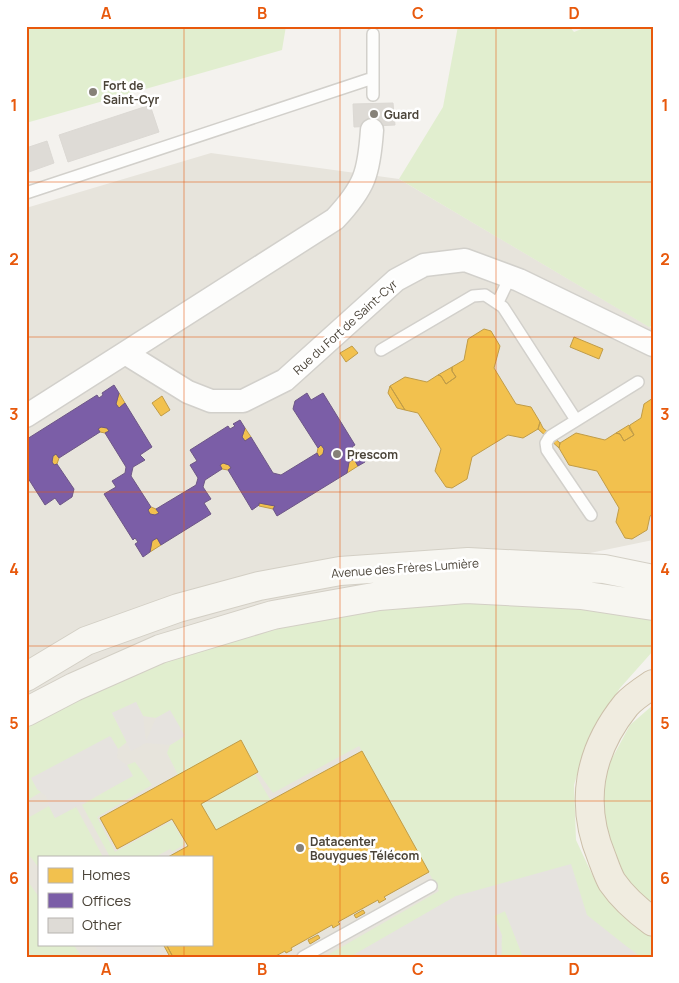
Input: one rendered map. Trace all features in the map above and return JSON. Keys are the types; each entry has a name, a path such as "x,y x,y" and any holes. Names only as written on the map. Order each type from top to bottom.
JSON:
{"highway":[{"path":"653,684 627,704 604,738 590,779 590,814 596,843 612,882 634,908 653,922"}],"main road":[{"name":"Avenue des Frères Lumière","path":"26,677 86,642 178,608 258,586 340,571 468,562 604,569 653,579"},
{"name":"Avenue des Frères Lumière","path":"26,712 74,687 160,649 273,615 379,596 466,589 582,595 653,606"},
{"path":"26,666 86,642"}],"street":[{"path":"26,416 335,219 351,201 363,182 370,156 372,130"},
{"name":"Rue du Fort de Saint-Cyr","path":"126,353 188,392 211,401 243,401 285,380 396,280 424,265 465,260 510,277 653,345"}],"lane":[{"path":"373,34 373,95"},
{"path":"26,193 373,78"},
{"path":"498,302 510,277"},
{"path":"381,350 473,296 485,295 503,306 576,420"},
{"path":"592,515 547,450 546,443 550,437 638,382"},
{"path":"303,957 431,886"}],"shaded area":[{"path":"211,153 399,179 653,329 653,540 333,606 644,957 26,957 26,208"},
{"path":"136,702 143,716 146,741 156,718 170,710 185,736 170,745 146,743 131,751 112,713"},
{"path":"110,736 118,749 117,758 127,765 133,776 55,818 46,796 37,789 31,778"},
{"path":"571,864 587,915 640,957 523,957 505,911 494,916 502,935 501,957 350,957 456,896"},
{"path":"95,946 153,946 159,957 109,957"}],"green space":[{"name":"Fort de Saint-Cyr","path":"26,26 286,26 282,50 26,123"},
{"path":"458,26 569,26 574,32 589,26 653,26 653,326 649,327 399,179 443,107"},
{"path":"421,601 574,601 653,618 653,651 620,688 589,736 574,785 576,840 597,885 629,922 653,938 653,957 640,957 632,950 591,927 456,896 350,957 324,957 439,891 359,746 273,793 258,772 178,775 167,753 170,745 185,736 170,711 156,718 143,716 136,702 112,713 127,742 118,749 111,737 32,778 37,789 41,792 26,801 26,725 88,692 158,663 305,619"},
{"path":"653,705 653,912 626,882 609,847 601,812 608,766 630,725"},
{"path":"135,762 152,785 97,817 115,852 172,821 185,844 172,852 170,849 157,856 109,856 82,805 132,776 127,765"},
{"path":"255,774 271,801 216,830 201,804"},
{"path":"49,806 55,818 76,807 102,856 38,856 38,867 26,851 26,819"},
{"path":"26,879 38,896 38,946 74,946 82,957 26,957"},
{"path":"505,911 523,957 501,957 502,949 494,916"}],"building: Homes":[{"path":"484,329 491,331 500,346 494,368 516,404 531,407 540,422 538,429 523,438 508,435 472,457 467,479 452,488 446,487 435,471 441,449 418,413 405,410 390,386 405,377 427,382 438,375 441,376 446,384 456,377 452,367 464,360 468,339"},
{"path":"574,337 603,349 599,359 570,347"},
{"path":"352,346 358,353 346,362 340,353"},
{"path":"452,367 456,377 446,384 441,376 438,375"},
{"path":"390,386 405,410 397,408 388,393"},
{"path":"119,393 125,403 119,408 116,404"},
{"path":"162,396 170,410 161,416 152,403"},
{"path":"653,398 653,514 650,516 647,530 632,539 625,538 616,522 619,508 597,471 569,465 559,448 560,443 576,433 605,440 616,433 620,434 624,441 634,435 629,428 630,425 641,418 644,404"},
{"path":"540,422 543,428 560,443 559,448 538,429"},
{"path":"629,425 634,435 624,441 620,434 616,433"},
{"path":"101,427 107,428 109,431 105,433 100,432 98,429"},
{"path":"245,428 251,437 245,441 242,437"},
{"path":"321,445 324,449 323,454 319,457 317,453"},
{"path":"56,454 59,458 57,464 54,465 52,462 53,456"},
{"path":"354,459 358,466 347,473 349,462"},
{"path":"223,463 231,468 228,470 222,469 220,465"},
{"path":"259,503 275,506 273,509 259,506"},
{"path":"151,507 159,513 155,515 150,514 148,510"},
{"path":"157,538 161,545 150,552 152,541"},
{"name":"Datacenter Bouygues Télécom","path":"241,740 258,772 201,804 216,830 362,751 429,872 384,897 386,899 379,903 378,900 338,922 340,924 333,928 332,925 291,948 292,950 286,953 285,951 274,957 173,957 167,946 212,946 212,856 170,856 188,846 172,819 117,849 100,818"},
{"path":"363,910 365,913 356,918 354,915"},
{"path":"318,935 320,938 310,944 308,940"},
{"path":"164,946 167,946 173,957 170,957"}],"building: Offices":[{"path":"114,385 119,393 116,404 119,408 125,403 152,447 140,455 145,460 133,467 131,476 151,507 148,510 150,514 155,515 159,513 156,509 196,485 198,478 190,465 197,461 190,450 228,426 230,429 235,426 233,424 240,420 245,428 242,437 245,441 251,437 273,473 281,475 317,453 319,457 323,454 324,449 321,445 318,448 293,409 295,401 307,393 311,400 323,393 355,445 352,447 355,451 357,450 365,462 358,466 354,459 349,462 347,473 277,516 273,509 275,506 259,503 252,510 228,470 231,468 223,463 220,465 222,469 205,480 203,487 211,499 204,503 211,514 161,545 157,538 152,541 150,552 143,557 135,544 138,542 135,538 133,540 104,494 116,487 112,481 125,473 126,467 105,433 109,431 107,428 101,427 98,429 100,432 59,458 56,454 53,456 52,462 54,465 57,464 74,489 72,497 60,505 55,498 45,505 26,475 26,464 28,463 26,460 27,439 97,395 99,398 103,395 102,393"}],"building: Other":[{"name":"Guard","path":"393,103 395,125 354,127 353,104"},
{"path":"150,105 159,132 68,162 59,135"},
{"path":"47,141 54,163 26,173 26,148"}],"place":[{"name":"Fort de Saint-Cyr","path":"93,92"},
{"name":"Guard","path":"374,114"},
{"name":"Prescom","path":"337,454"},
{"name":"Datacenter Bouygues Télécom","path":"300,848"}]}
